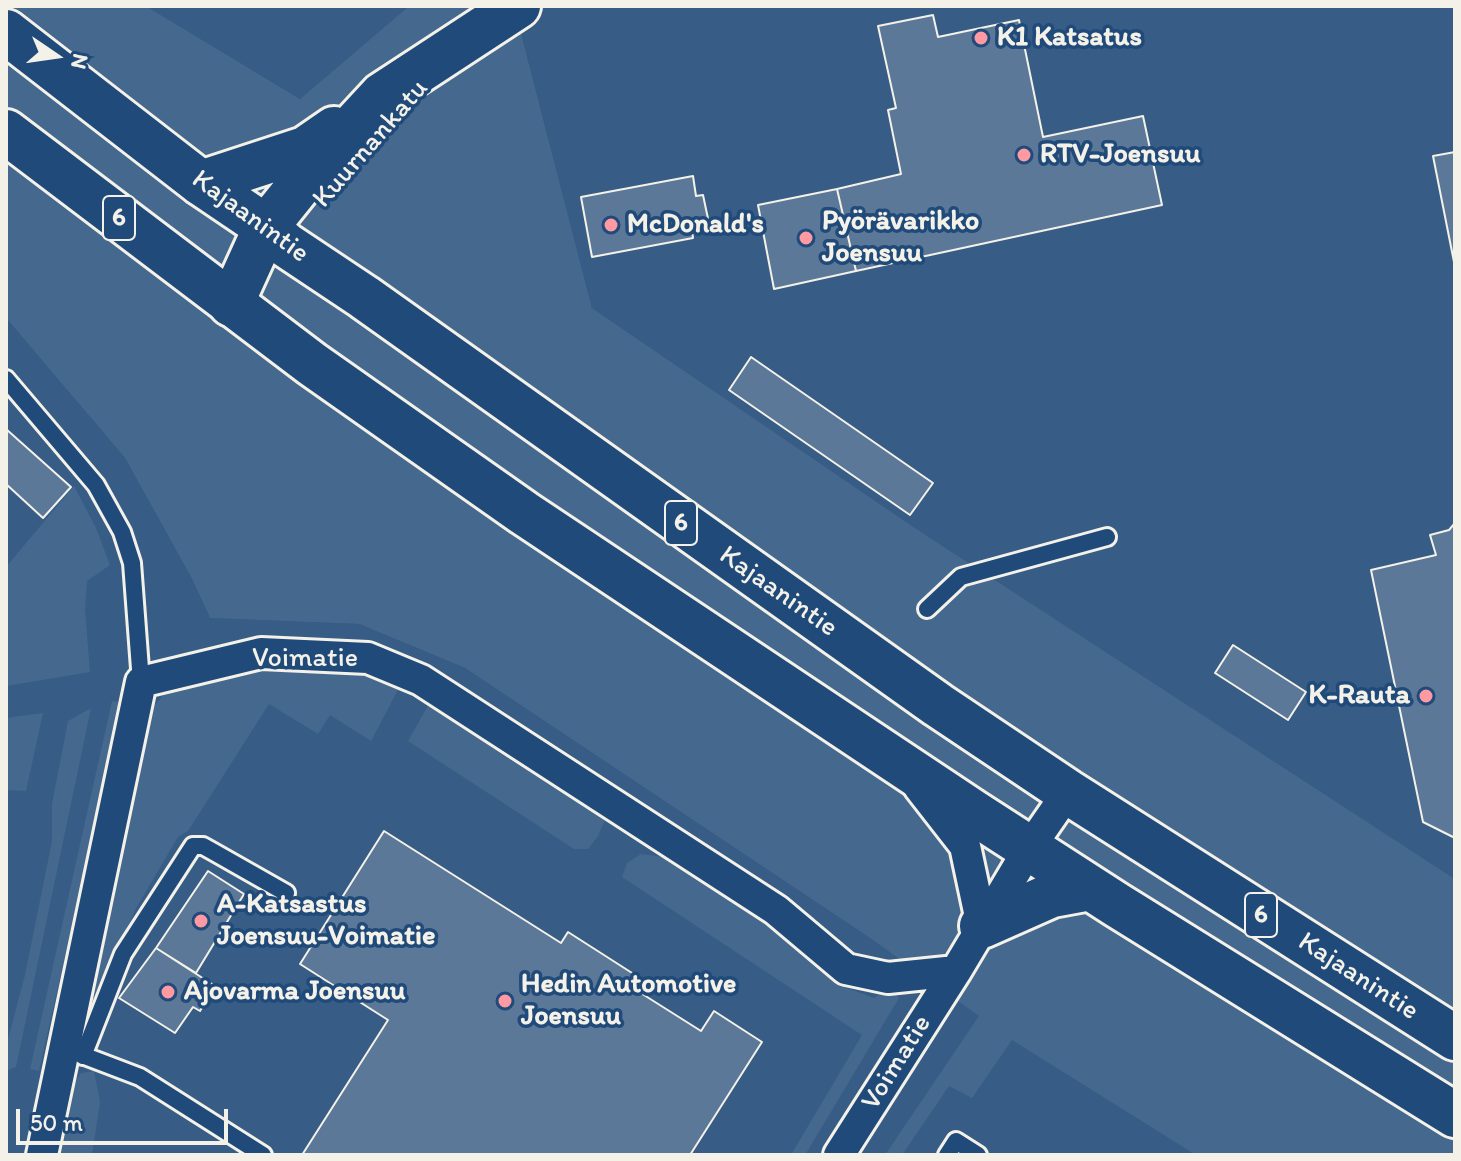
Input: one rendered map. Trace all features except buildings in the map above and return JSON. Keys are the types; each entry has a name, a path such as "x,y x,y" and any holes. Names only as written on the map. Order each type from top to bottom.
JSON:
{"main road":[{"name":"Kuurnankatu","path":"231,304 276,236 307,176 382,95 518,6"},
{"name":"Kajaanintie","path":"6,32 201,183 938,705 1068,792 1455,1038"},
{"name":"Kuurnankatu","path":"276,236 462,43"},
{"path":"201,183 305,149 382,95"},
{"name":"6","path":"6,132 231,304 524,513 1090,888 1455,1115"},
{"path":"982,926 1052,895 1090,888"}],"street":[{"name":"Voimatie","path":"141,682 261,653 368,658 421,680 776,910 846,969 888,978 956,971"},
{"path":"42,1155 74,1052 141,682"},
{"path":"900,764 965,846 982,926"},
{"name":"Voimatie","path":"839,1155 956,971 1030,847 1068,792"}],"lane":[{"path":"6,379 96,485 122,532 132,563 141,682"},
{"path":"927,609 961,577 1107,537"},
{"path":"263,1155 140,1077 74,1052 123,954 193,846 203,846 286,893"},
{"path":"947,1155 956,1141 978,1155"}],"shaded area":[{"path":"6,6 146,6 300,99 409,6 514,6 592,308 915,528 1455,879 1455,1155 1196,1155 1012,1040 972,1098 949,1086 902,1155 885,1155 979,1016 870,938 465,668 359,624 210,618 192,579 125,458 6,318"},
{"path":"146,6 409,6 300,99"},
{"path":"514,6 1455,6 1455,879 915,528 592,308"},
{"path":"6,318 125,458 192,579 210,618 359,624 465,668 870,938 1012,1039 1198,1155 6,1155"},
{"path":"74,486 96,528 110,565 87,581 85,609 90,672 6,686 6,567"},
{"path":"273,664 386,673 401,684 371,741 330,715 318,734 269,704 188,831 178,837 135,910 91,1017 88,1005 138,761 154,706 167,691"},
{"path":"112,701 122,702 39,1071 30,1069"},
{"path":"437,701 601,806 605,820 588,849 574,849 408,741 429,704"},
{"path":"91,708 16,1067 6,1071 7,1043 25,975 52,841 52,804 68,721"},
{"path":"43,713 26,791 6,790 6,718"},
{"path":"641,854 665,857 713,890 746,905 774,923 841,986 874,998 889,988 899,998 805,1155 791,1155 862,1035 622,877 627,863"},
{"path":"94,1071 100,1102 92,1155 58,1155 72,1087 81,1073"}],"place":[{"name":"K1 Katsatus","path":"981,38"},
{"name":"RTV-Joensuu","path":"1024,155"},
{"name":"McDonald's","path":"611,225"},
{"name":"Pyörävarikko Joensuu","path":"806,238"},
{"name":"K-Rauta","path":"1426,696"},
{"name":"A-Katsastus Joensuu-Voimatie","path":"201,921"},
{"name":"Ajovarma Joensuu","path":"168,992"},
{"name":"Hedin Automotive Joensuu","path":"505,1001"}]}
